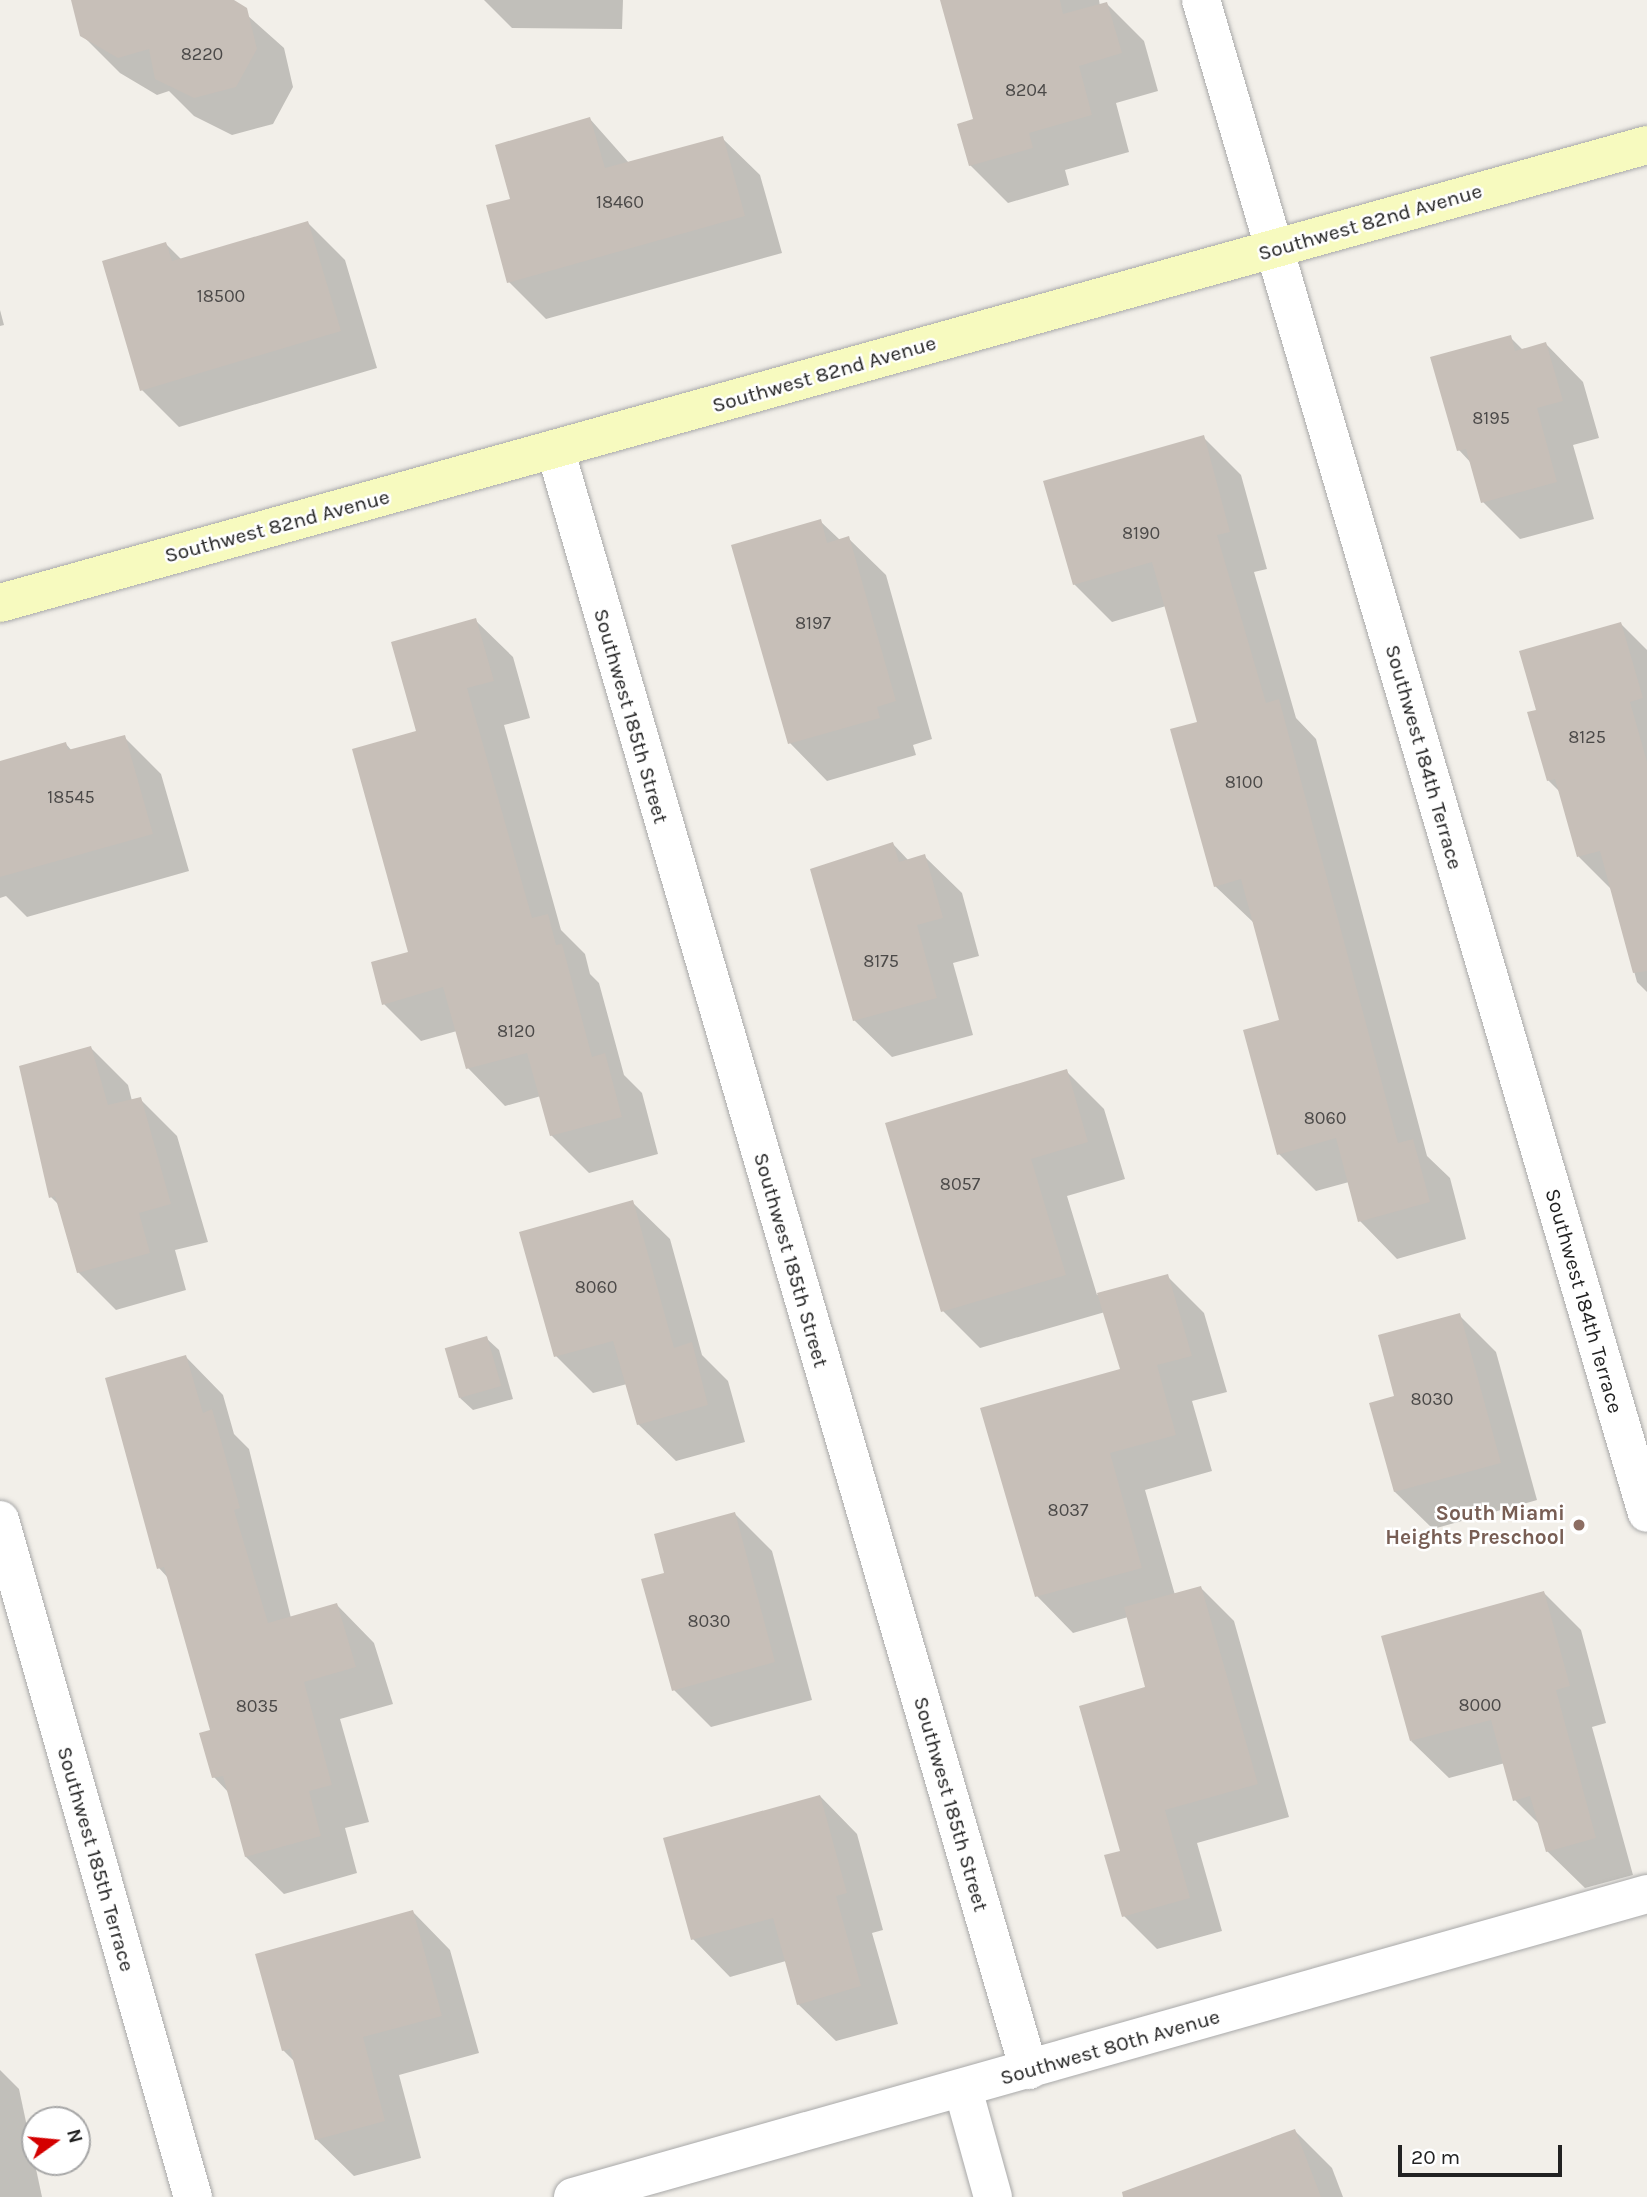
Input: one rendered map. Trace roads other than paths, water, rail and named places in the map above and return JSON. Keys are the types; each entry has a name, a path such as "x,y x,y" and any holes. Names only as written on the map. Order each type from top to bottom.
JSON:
{"street":[{"name":"Southwest 184th Terrace","path":"1201,0 1647,1513"},
{"name":"Southwest 82nd Avenue","path":"0,603 1647,145"},
{"name":"Southwest 185th Street","path":"555,449 1029,2070"},
{"name":"Southwest 185th Terrace","path":"0,1520 193,2197"},
{"name":"Southwest 80th Avenue","path":"573,2197 1647,1894"},
{"path":"963,2089 993,2197"}],"place":[{"name":"South Miami Heights Preschool","path":"1579,1525"}]}
